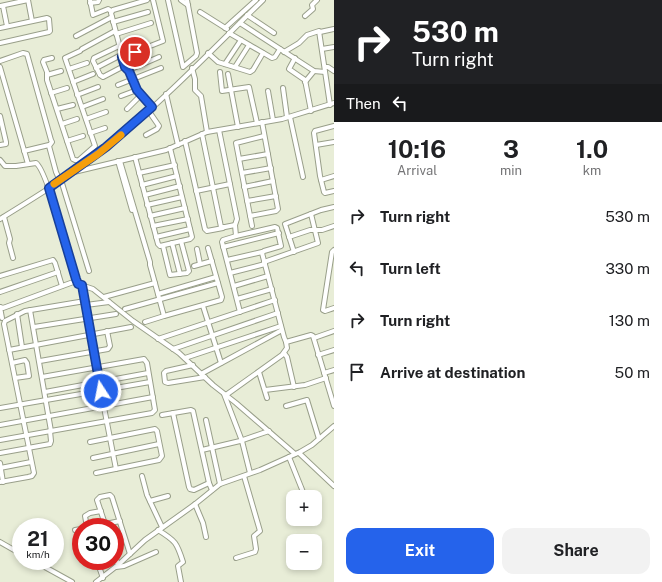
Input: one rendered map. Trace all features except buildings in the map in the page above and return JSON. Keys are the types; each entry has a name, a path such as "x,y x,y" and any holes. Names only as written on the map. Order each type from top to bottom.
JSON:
{"street":[{"path":"7,26 2,6 28,0 32,21"},
{"path":"99,0 98,2 90,1 93,15 108,9 111,12 147,0"},
{"path":"128,0 129,5"},
{"path":"96,68 122,56 163,41 153,0"},
{"path":"168,0 182,67 192,66"},
{"path":"181,0 188,2 197,52 192,66 195,79 195,90 200,96 207,132"},
{"path":"82,162 113,142 148,110 151,105 166,94 192,66 208,53 256,0"},
{"path":"228,31 240,23 247,15 253,4 263,0"},
{"path":"305,16 312,9 312,5 317,0"},
{"path":"111,12 124,66 128,70 137,90 151,105"},
{"path":"113,22 148,12"},
{"path":"200,12 241,40 273,58 282,51 297,44 307,35 318,30 320,32 334,29"},
{"path":"247,15 274,33"},
{"path":"76,36 112,17"},
{"path":"0,28 48,18 50,32 0,43"},
{"path":"72,172 94,147 65,57 116,33 151,23"},
{"path":"240,23 314,71"},
{"path":"12,258 9,244 10,239 2,218 48,186 72,172 170,148 207,132 288,117 332,104 320,32"},
{"path":"225,64 241,40"},
{"path":"235,67 249,45"},
{"path":"119,46 93,59 96,68 103,77 124,66"},
{"path":"322,49 334,47"},
{"path":"0,60 24,53 27,54 52,142 49,145 89,271"},
{"path":"208,53 217,61 252,71 263,53"},
{"path":"128,70 159,57"},
{"path":"52,58 44,60 43,62 51,93 74,160 82,162 88,168"},
{"path":"294,58 289,69 304,79 311,111"},
{"path":"69,69 87,62"},
{"path":"305,82 314,71 334,66"},
{"path":"0,67 28,164"},
{"path":"118,85 161,68"},
{"path":"326,69 334,71"},
{"path":"47,75 61,71"},
{"path":"220,72 221,90 249,87 264,136 271,168 278,210 250,216"},
{"path":"73,82 93,74"},
{"path":"228,74 238,126"},
{"path":"77,94 98,87"},
{"path":"51,93 67,88"},
{"path":"283,88 288,117 304,177"},
{"path":"121,96 137,90"},
{"path":"268,91 273,120"},
{"path":"166,94 178,145"},
{"path":"127,109 141,95"},
{"path":"82,107 103,99"},
{"path":"57,110 73,105"},
{"path":"146,135 157,129 159,126 148,110"},
{"path":"86,119 106,112"},
{"path":"0,116 6,144 0,145"},
{"path":"62,124 77,119"},
{"path":"334,126 315,130 314,133 321,180 325,193 334,191"},
{"path":"90,133 105,128"},
{"path":"219,130 237,216 235,225 236,236"},
{"path":"202,134 221,225 223,228"},
{"path":"67,141 84,136"},
{"path":"252,226 236,143 264,136"},
{"path":"184,141 206,231 235,225"},
{"path":"316,145 334,142"},
{"path":"24,151 49,145"},
{"path":"135,157 159,246 163,246 191,238 188,219 170,148"},
{"path":"239,159 268,154"},
{"path":"0,160 6,166 34,163 38,164 48,186 78,284 91,287 133,322 185,358 225,394 334,486"},
{"path":"119,161 164,316"},
{"path":"139,173 175,165"},
{"path":"242,174 271,168"},
{"path":"142,185 177,176"},
{"path":"321,180 334,176"},
{"path":"244,187 273,181"},
{"path":"196,191 230,184"},
{"path":"145,195 180,186"},
{"path":"247,201 276,196"},
{"path":"147,205 182,197"},
{"path":"294,252 285,224 321,210 334,207"},
{"path":"150,216 185,208"},
{"path":"230,273 265,263 318,244 316,229 311,214"},
{"path":"153,226 188,219"},
{"path":"289,237 316,229 322,230 334,226"},
{"path":"227,260 281,246 276,227 222,240 223,247 240,312"},
{"path":"156,236 190,229"},
{"path":"223,247 278,233"},
{"path":"163,246 170,275 189,272 181,241"},
{"path":"172,243 180,274"},
{"path":"144,322 221,300 222,298 208,248"},
{"path":"197,249 200,264"},
{"path":"334,250 332,252 323,310 334,308"},
{"path":"225,394 259,372 284,353 287,348 262,252"},
{"path":"0,276 53,260 62,286"},
{"path":"194,266 212,262"},
{"path":"0,292 58,272"},
{"path":"234,286 268,276"},
{"path":"158,294 216,277"},
{"path":"2,318 0,307 3,308 76,281"},
{"path":"104,297 155,283"},
{"path":"125,309 218,283"},
{"path":"82,285 116,469"},
{"path":"237,299 272,289"},
{"path":"158,339 275,300"},
{"path":"31,462 0,466 2,482 33,475 29,448 23,420 21,404 4,322 17,314 30,310 85,303 109,302"},
{"path":"203,306 207,323 221,363"},
{"path":"0,453 50,444 51,441 49,416 30,310"},
{"path":"173,349 278,313"},
{"path":"17,314 22,347"},
{"path":"34,327 116,314"},
{"path":"10,350 131,327"},
{"path":"185,358 281,328"},
{"path":"193,365 166,371 164,373 165,382 168,383 203,375 281,328"},
{"path":"40,361 108,349 110,348 107,331"},
{"path":"286,342 311,335 314,338 334,331"},
{"path":"314,338 334,406"},
{"path":"318,355 334,350"},
{"path":"284,353 288,361 294,387"},
{"path":"0,440 154,412 155,408 153,397 146,361 144,359 42,377"},
{"path":"12,363 24,360 27,361 29,376 15,378"},
{"path":"265,390 294,387 312,383 334,370"},
{"path":"259,372 267,398"},
{"path":"45,392 148,373"},
{"path":"0,408 150,382"},
{"path":"225,394 242,441 250,473"},
{"path":"0,425 153,397"},
{"path":"286,406 307,400 319,439"},
{"path":"162,415 193,410 209,483 212,490"},
{"path":"174,413 189,487 190,489 194,490 209,483"},
{"path":"206,420 220,484"},
{"path":"124,560 145,540 220,484 244,476 297,454 312,445 334,426"},
{"path":"90,442 155,429 157,431 162,456 161,459 96,473"},
{"path":"202,450 242,441 269,431"},
{"path":"93,458 159,444"},
{"path":"288,457 302,490"},
{"path":"142,476 160,529 174,540 179,548 184,562 178,566 181,582"},
{"path":"236,558 255,552 254,536 260,531 244,476"},
{"path":"103,518 98,499 100,497 111,496 119,518"},
{"path":"150,501 168,496"},
{"path":"195,504 203,523 206,537"},
{"path":"85,518 90,513 101,511"},
{"path":"124,534 130,554"},
{"path":"0,542 12,549"},
{"path":"124,566 156,552"},
{"path":"50,570 72,582"},
{"path":"100,570 103,578"},
{"path":"96,582 112,570"}],"slow traffic":[{"path":"54,184 98,154 121,135"}],"route":[{"path":"101,391 82,285 78,284 76,281 49,188 106,147 152,107 136,88 129,71 124,65 122,57 135,52"}]}
